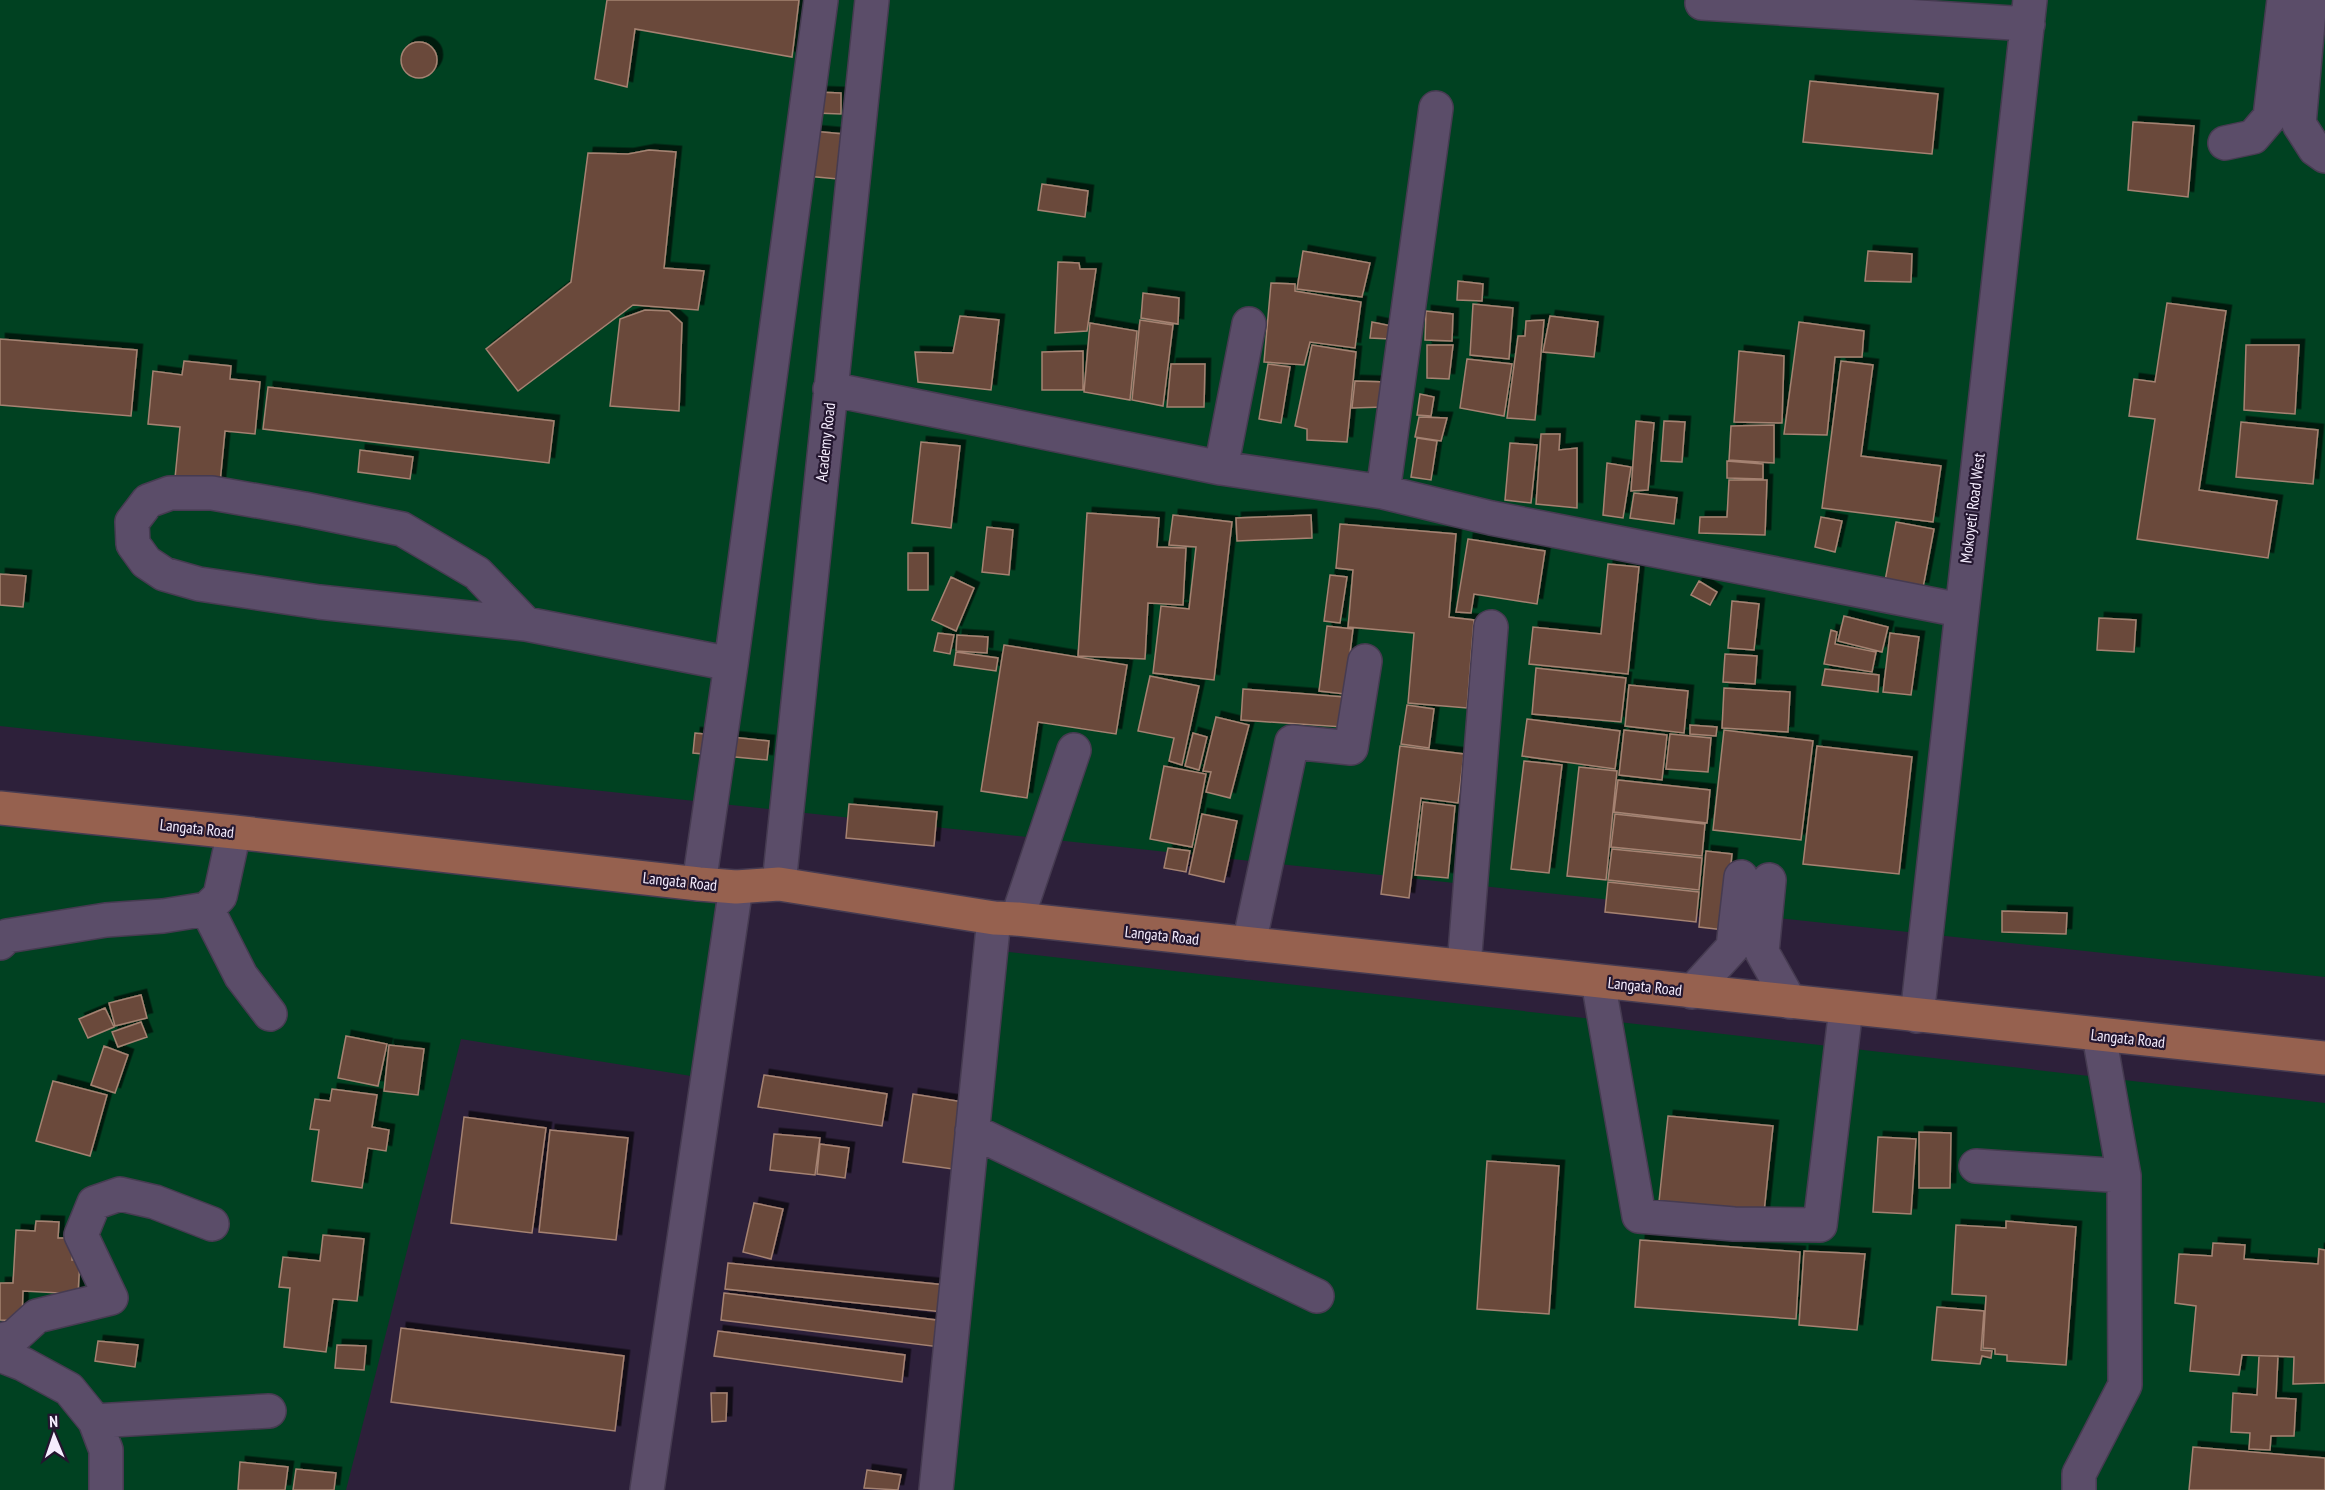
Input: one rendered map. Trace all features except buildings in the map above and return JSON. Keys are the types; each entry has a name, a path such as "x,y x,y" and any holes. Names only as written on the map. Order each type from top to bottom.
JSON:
{"main road":[{"name":"Langata Road","path":"0,808 234,831 699,884 736,887 779,884 1005,919 2325,1058"}],"street":[{"path":"699,884 821,0"},
{"name":"Academy Road","path":"779,884 872,0"},
{"path":"2225,143 2253,137 2271,117 2284,0"},
{"path":"2310,0 2299,124 2315,149 2325,156"},
{"path":"1702,3 2029,12"},
{"name":"Mokoyeti Road West","path":"1917,1016 1960,610 2029,12"},
{"path":"1383,492 1436,108"},
{"path":"1221,468 1249,324"},
{"path":"830,389 1221,468 1383,492 1491,519 1960,610"},
{"path":"526,624 477,573 402,529 212,493 170,493 148,501 132,522 133,544 146,562 164,574 199,584 319,602 526,624 731,664"},
{"path":"1464,966 1491,627"},
{"path":"1249,944 1292,742 1351,748 1365,661"},
{"path":"936,1490 972,1131 1005,919 1074,750"},
{"path":"0,943 7,936 106,920 163,916 207,909 220,896 234,831"},
{"path":"1692,992 1733,947 1755,878 1762,952 1790,1002"},
{"path":"647,1490 736,887"},
{"path":"207,909 241,976 270,1014"},
{"path":"1598,981 1639,1216 1734,1224 1820,1225 1846,1008"},
{"path":"2079,1490 2079,1474 2125,1385 2124,1176 2099,1035"},
{"path":"972,1131 1317,1296"},
{"path":"1976,1166 2124,1176"},
{"path":"0,1340 14,1337 38,1316 111,1298 81,1235 94,1203 120,1194 155,1202 212,1224"},
{"path":"0,1355 23,1364 69,1389 95,1421 106,1450 106,1490"},
{"path":"95,1421 268,1412"}],"green space":[{"path":"0,0 2325,0 2325,977 0,726"},
{"path":"0,822 715,878 716,1080 461,1039 346,1490 0,1490"},
{"path":"991,950 2325,1103 2325,1490 936,1490"}]}
